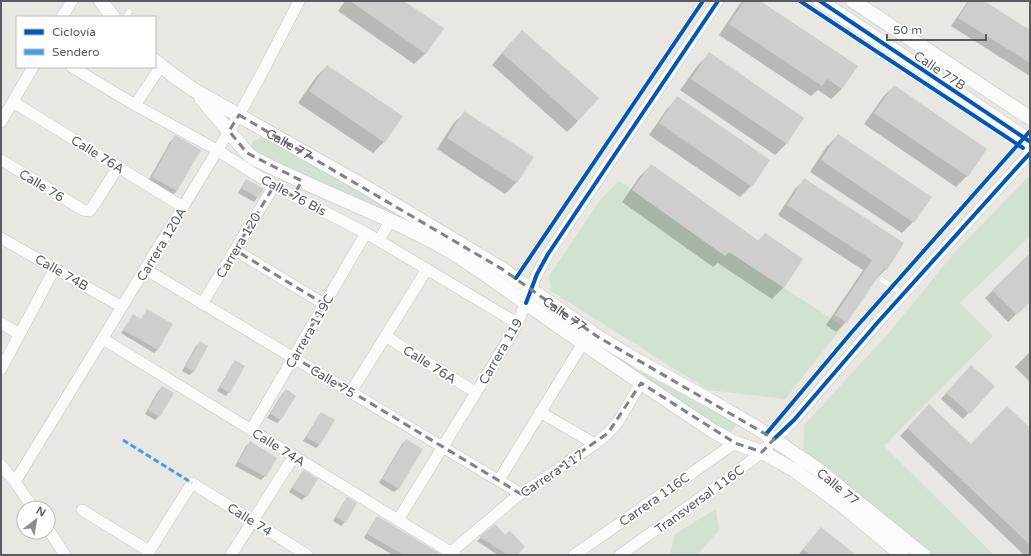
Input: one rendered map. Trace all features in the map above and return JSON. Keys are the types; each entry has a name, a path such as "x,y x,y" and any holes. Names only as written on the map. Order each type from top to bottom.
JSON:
{"street":[{"path":"63,16 72,1"},
{"path":"101,1 112,16"},
{"name":"Carrera 120A","path":"15,482 239,115 263,72 299,1"},
{"name":"Carrera 119","path":"398,520 517,323 539,269 548,254 718,1"},
{"name":"Calle 77B","path":"820,1 1030,141"},
{"name":"Calle 77B","path":"853,1 1030,118"},
{"name":"Calle 77","path":"158,64 194,90 362,185 502,269 598,337 727,410 774,439 828,478 923,555"},
{"path":"1,122 32,68"},
{"name":"Calle 76 Bis","path":"74,68 217,150 274,186 366,232 517,323"},
{"path":"135,104 156,68"},
{"name":"Calle 77","path":"194,90 247,153 253,158 391,220 457,256 713,431 735,443 762,452 786,464 807,478 902,555"},
{"name":"Calle 76A","path":"13,102 183,207"},
{"path":"774,439 794,420 903,294 1030,153"},
{"name":"Calle 76","path":"1,160 83,210 89,211 118,167"},
{"path":"293,196 302,181"},
{"name":"Carrera 120","path":"202,304 274,186"},
{"path":"379,240 391,220"},
{"name":"Carrera 119C","path":"251,430 366,232"},
{"name":"Calle 74B","path":"1,238 122,307"},
{"path":"235,250 324,304"},
{"path":"1,369 55,268"},
{"name":"Calle 75","path":"145,269 521,494"},
{"path":"351,392 427,270"},
{"path":"1,323 19,334"},
{"name":"Calle 76A","path":"385,336 475,392"},
{"name":"Calle 74A","path":"103,339 453,554"},
{"path":"499,480 583,343"},
{"name":"Carrera 117","path":"453,554 521,494 608,433 618,422 641,383"},
{"path":"540,412 594,444"},
{"name":"Transversal 116C","path":"620,555 727,479 762,452 774,439"},
{"name":"Carrera 116C","path":"574,555 735,443"},
{"path":"231,555 294,456"},
{"path":"1,465 27,500"},
{"name":"Calle 74","path":"148,553 192,484 307,555"},
{"path":"82,510 148,553"},
{"path":"55,540 65,555"}],"lane":[{"path":"882,280 903,294"}],"highlighted area":[{"path":"239,115 502,269 598,337 774,439 762,452 735,443 641,383 608,433 521,494 294,357 324,304 235,250 274,186 293,196 302,181 247,153 229,131"}],"green space":[{"path":"260,138 267,139 300,156 420,228 252,152 251,146 253,141"},
{"path":"1030,175 1030,236 960,303 993,336 884,446 994,555 929,555 803,450 804,425 887,335 956,251"},
{"path":"619,181 843,326 785,399 708,390 551,291 549,276 600,200"},
{"path":"597,343 634,368 737,423 730,434 603,351"},
{"path":"716,509 719,530 697,555 670,555 675,534"}],"building":[{"path":"350,1 404,1 444,28 426,54"},
{"path":"744,1 760,1 858,66 842,89 827,79 822,86 729,24"},
{"path":"969,1 984,1 1030,30 1030,63 958,18"},
{"path":"522,30 599,98 578,121 502,53"},
{"path":"709,52 804,118 787,144 691,79"},
{"path":"327,65 403,116 385,143 309,91"},
{"path":"894,85 987,149 968,177 874,113"},
{"path":"677,96 770,160 752,187 659,123"},
{"path":"464,111 534,157 517,183 447,138"},
{"path":"838,134 932,197 914,223 821,160"},
{"path":"175,135 201,150 177,191 152,177"},
{"path":"651,164 759,241 765,233 803,259 784,288 729,252 725,256 632,190"},
{"path":"804,178 904,243 887,270 884,268 847,323 835,315 872,260 787,205"},
{"path":"246,179 264,189 258,198 241,188"},
{"path":"1030,253 1030,302 1017,315 992,290"},
{"path":"147,309 173,324 158,350 123,330 133,314 141,319"},
{"path":"200,341 208,346 194,372 185,367"},
{"path":"235,360 245,366 230,393 220,387"},
{"path":"971,365 995,386 970,414 946,393"},
{"path":"162,386 174,393 160,417 148,410"},
{"path":"286,389 296,396 281,420 270,414"},
{"path":"929,404 971,444 1007,406 1030,428 1030,545 907,428"},
{"path":"321,412 335,420 320,445 306,437"},
{"path":"406,439 423,449 399,489 382,479"},
{"path":"250,441 277,458 266,477 238,462"},
{"path":"303,470 318,479 307,497 292,488"},
{"path":"347,497 357,503 346,523 336,517"},
{"path":"377,516 442,555 404,555 367,534"},
{"path":"495,524 505,535 510,531 525,547 517,555 508,555 479,537"},
{"path":"821,527 856,555 810,555 803,549"}],"marked path":[{"path":"123,440 192,483"}],"cycle path":[{"path":"516,278 703,1"},
{"path":"526,303 537,274 548,254 718,1"},
{"path":"800,1 1023,148"},
{"path":"820,1 1029,141"},
{"path":"766,434 851,333 1030,131"},
{"path":"774,439 794,420 878,322 1030,153"}]}
